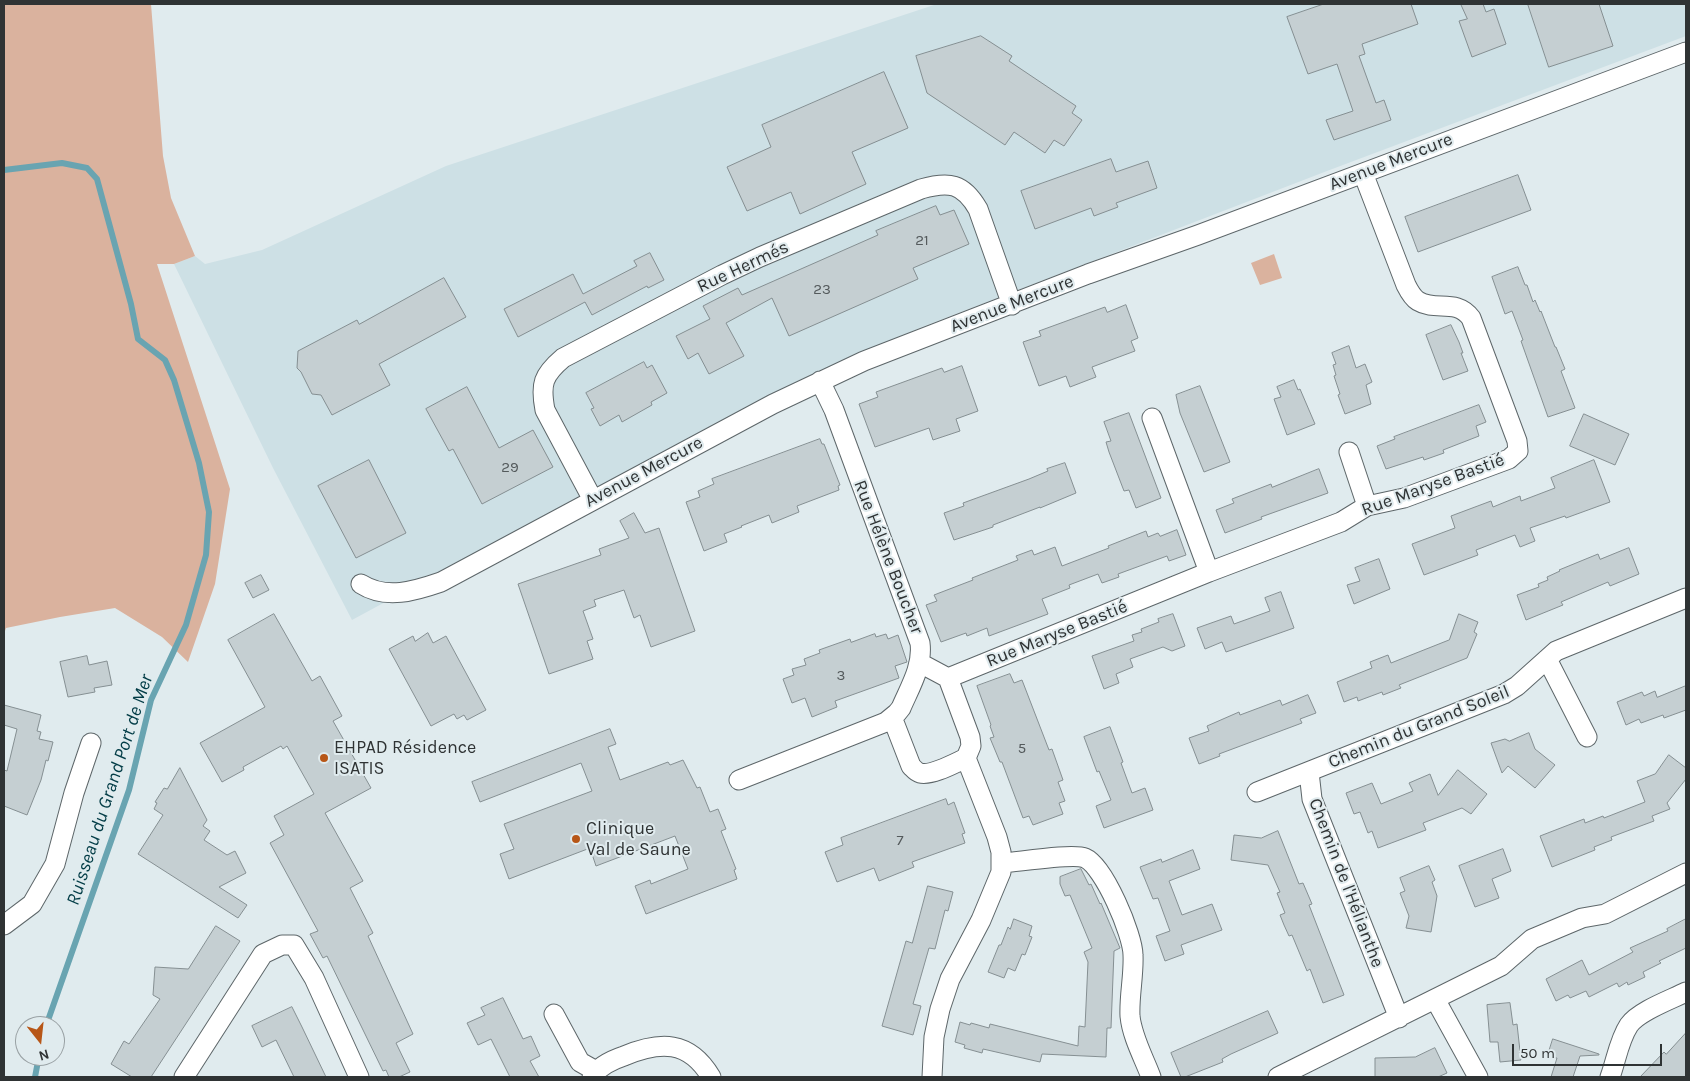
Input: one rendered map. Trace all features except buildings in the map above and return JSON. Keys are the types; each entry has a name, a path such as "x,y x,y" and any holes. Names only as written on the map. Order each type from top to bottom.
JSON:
{"street":[{"name":"Avenue Mercure","path":"361,584 372,591 386,592 419,590 441,582 772,404 864,361 1088,274 1686,52"},
{"name":"Rue Maryse Bastié","path":"948,678 1209,572 1341,522 1367,506 1404,498 1509,459 1518,451 1517,441 1471,318 1465,310 1419,302 1411,294 1363,173"},
{"name":"Rue Hermés","path":"593,500 546,410 542,394 543,382 551,369 563,358 760,257 921,189 939,184 952,186 964,190 972,198 978,209 1012,305"},
{"name":"Rue Hélène Boucher","path":"739,780 878,725 892,717 901,708 920,663 920,643 834,410 820,380"},
{"path":"1152,418 1209,572"},
{"path":"1349,452 1367,506"},
{"name":"Chemin du Grand Soleil","path":"1309,772 1504,694 1517,686 1556,651 1686,598"},
{"path":"1547,659 1588,736"},
{"path":"920,663 948,678 970,737 971,746 966,758 997,837 1002,863 1001,872 981,920 950,979 940,1009 934,1037 932,1077"},
{"path":"892,717 911,766 916,771 922,774 930,773 966,758"},
{"path":"4,925 32,904 55,864 74,793 91,743"},
{"path":"1257,792 1309,772"},
{"name":"Chemin de l'Hélianthe","path":"1309,772 1312,799 1399,1018"},
{"path":"1002,863 1064,857 1084,858 1095,865 1101,873 1130,938 1134,954 1130,1015 1132,1029 1151,1077"},
{"path":"1278,1077 1501,966 1532,939 1582,918 1605,914 1686,873"},
{"path":"184,1077 263,954 282,945 294,945 314,978 359,1077"},
{"path":"1610,1077 1623,1038 1630,1024 1641,1014 1686,992"},
{"path":"1435,999 1478,1077"},
{"path":"554,1014 580,1062 594,1074 612,1060 638,1050 656,1046 679,1048 693,1055 703,1064 711,1077"}],"shaded area":[{"path":"4,4 151,4 163,156 171,198 195,256 174,264 157,264 230,489 215,584 188,662 162,637 115,608 6,628 4,634"},
{"path":"937,4 1686,4 1686,36 1327,171 922,327 807,378 705,429 352,620 273,468 174,264 195,256 205,264 262,250 446,166"},
{"path":"1274,254 1282,278 1260,285 1251,263"}],"waterway":[{"name":"Ruisseau du Grand Port de Mer","path":"4,170 62,163 87,168 97,179 131,304 138,339 165,360 174,380 199,463 209,512 206,555 186,625 151,700 129,790 50,1016"},
{"name":"Ruisseau du Grand Port de Mer","path":"35,1077 37,1066"}],"place":[{"name":"EHPAD Résidence ISATIS","path":"324,758"},
{"name":"Clinique Val de Saune","path":"576,839"}]}
